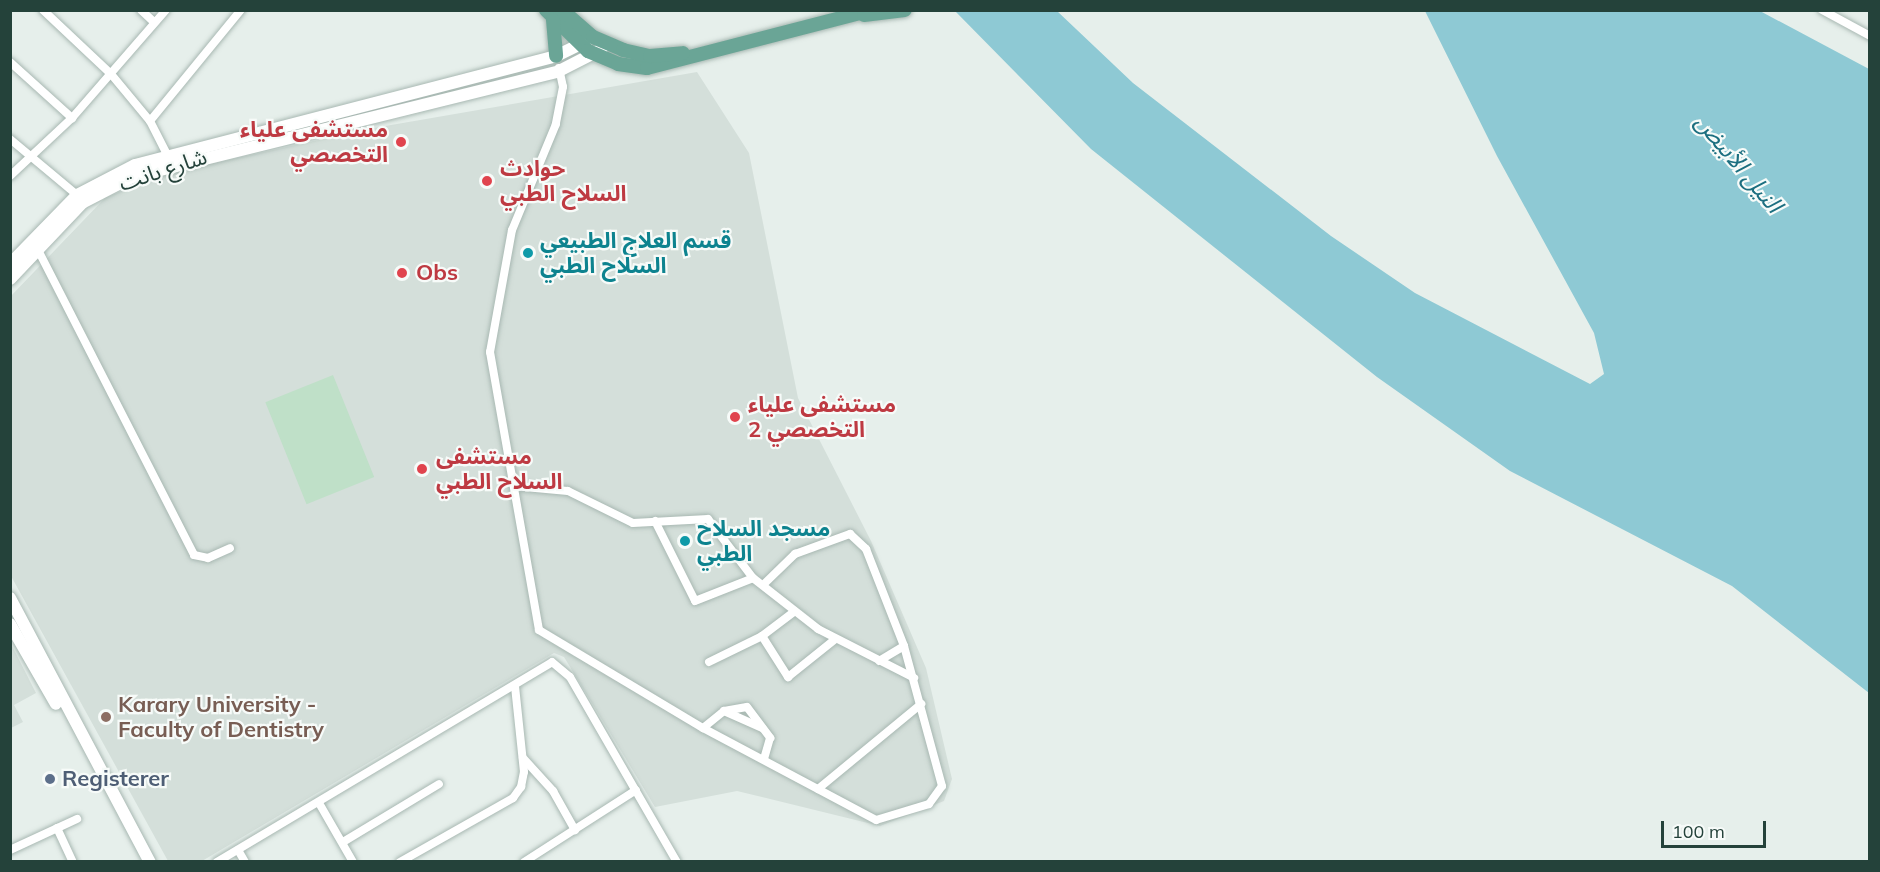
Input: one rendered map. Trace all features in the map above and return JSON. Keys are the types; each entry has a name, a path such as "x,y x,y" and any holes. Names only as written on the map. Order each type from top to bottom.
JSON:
{"main road":[{"path":"554,14 581,46 597,56 647,68 744,45 872,10"},
{"path":"859,13 905,10"},
{"path":"554,14 606,44 650,56 744,45"},
{"path":"554,14 556,56"},
{"name":"شارع بانت","path":"10,279 35,244 77,195 102,178 167,155 556,56 581,46 593,36"},
{"path":"597,56 606,44"},
{"name":"شارع بانت","path":"10,264 82,203 132,177 559,71 597,56"},
{"path":"10,598 140,861"},
{"path":"10,624 57,696 150,861"}],"street":[{"path":"42,10 111,74 150,121 167,155"},
{"path":"141,10 154,22"},
{"path":"10,176 72,118 166,10"},
{"path":"150,121 241,10"},
{"path":"1822,10 1869,36"},
{"path":"556,56 563,87 556,123 512,230 490,352 531,595 544,637 704,728 876,820 934,801 942,786 914,678 866,549 850,534 795,554 762,585"},
{"path":"10,62 72,118"},
{"path":"10,139 77,195"},
{"path":"35,244 194,555 208,558 230,548"},
{"path":"514,486 568,491 633,523 708,519 753,578 795,611 834,640 914,678"},
{"path":"655,521 695,601 753,578"},
{"path":"709,662 762,636 795,611"},
{"path":"762,636 788,677 834,640"},
{"path":"879,661 904,646"},
{"path":"217,861 516,686 545,663 563,669 677,861"},
{"path":"400,861 513,798 524,772 516,686"},
{"path":"704,728 724,711 742,705 762,728 770,742 764,759"},
{"path":"818,789 921,705"},
{"path":"724,711 762,728"},
{"path":"522,756 553,791 575,830"},
{"path":"343,842 439,784"},
{"path":"524,861 636,790"},
{"path":"319,803 353,861"},
{"path":"10,850 77,819"},
{"path":"57,828 73,861"},
{"path":"238,850 245,861"}],"shaded area":[{"name":"مستشفى السلاح الطبي","path":"697,72 749,153 798,398 871,541 926,668 952,779 944,801 880,826 737,791 655,807 564,657 554,653 202,861 168,861 11,576 10,297 105,198 156,176 368,129"},
{"path":"10,642 36,693 14,705 23,722 11,728"}],"green space":[{"path":"333,375 374,477 307,504 265,402"}],"water":[{"name":"النيل الأبيض","path":"955,11 1057,11 1133,83 1331,236 1415,293 1590,384 1604,374 1594,333 1497,156 1425,11 1760,11 1869,69 1869,693 1732,586 1510,471 1377,377 1091,149"}],"place":[{"name":"مستشفى علياء التخصصي","path":"401,142"},
{"name":"حوادث السلاح الطبي","path":"487,181"},
{"name":"قسم العلاج الطبيعي السلاح الطبي","path":"528,253"},
{"name":"Obs","path":"402,273"},
{"name":"مستشفى علياء التخصصي 2","path":"735,417"},
{"name":"مستشفى السلاح الطبي","path":"422,469"},
{"name":"مسجد السلاح الطبي","path":"685,541"},
{"name":"Karary University - Faculty of Dentistry","path":"106,717"},
{"name":"Registerer","path":"50,779"}]}
